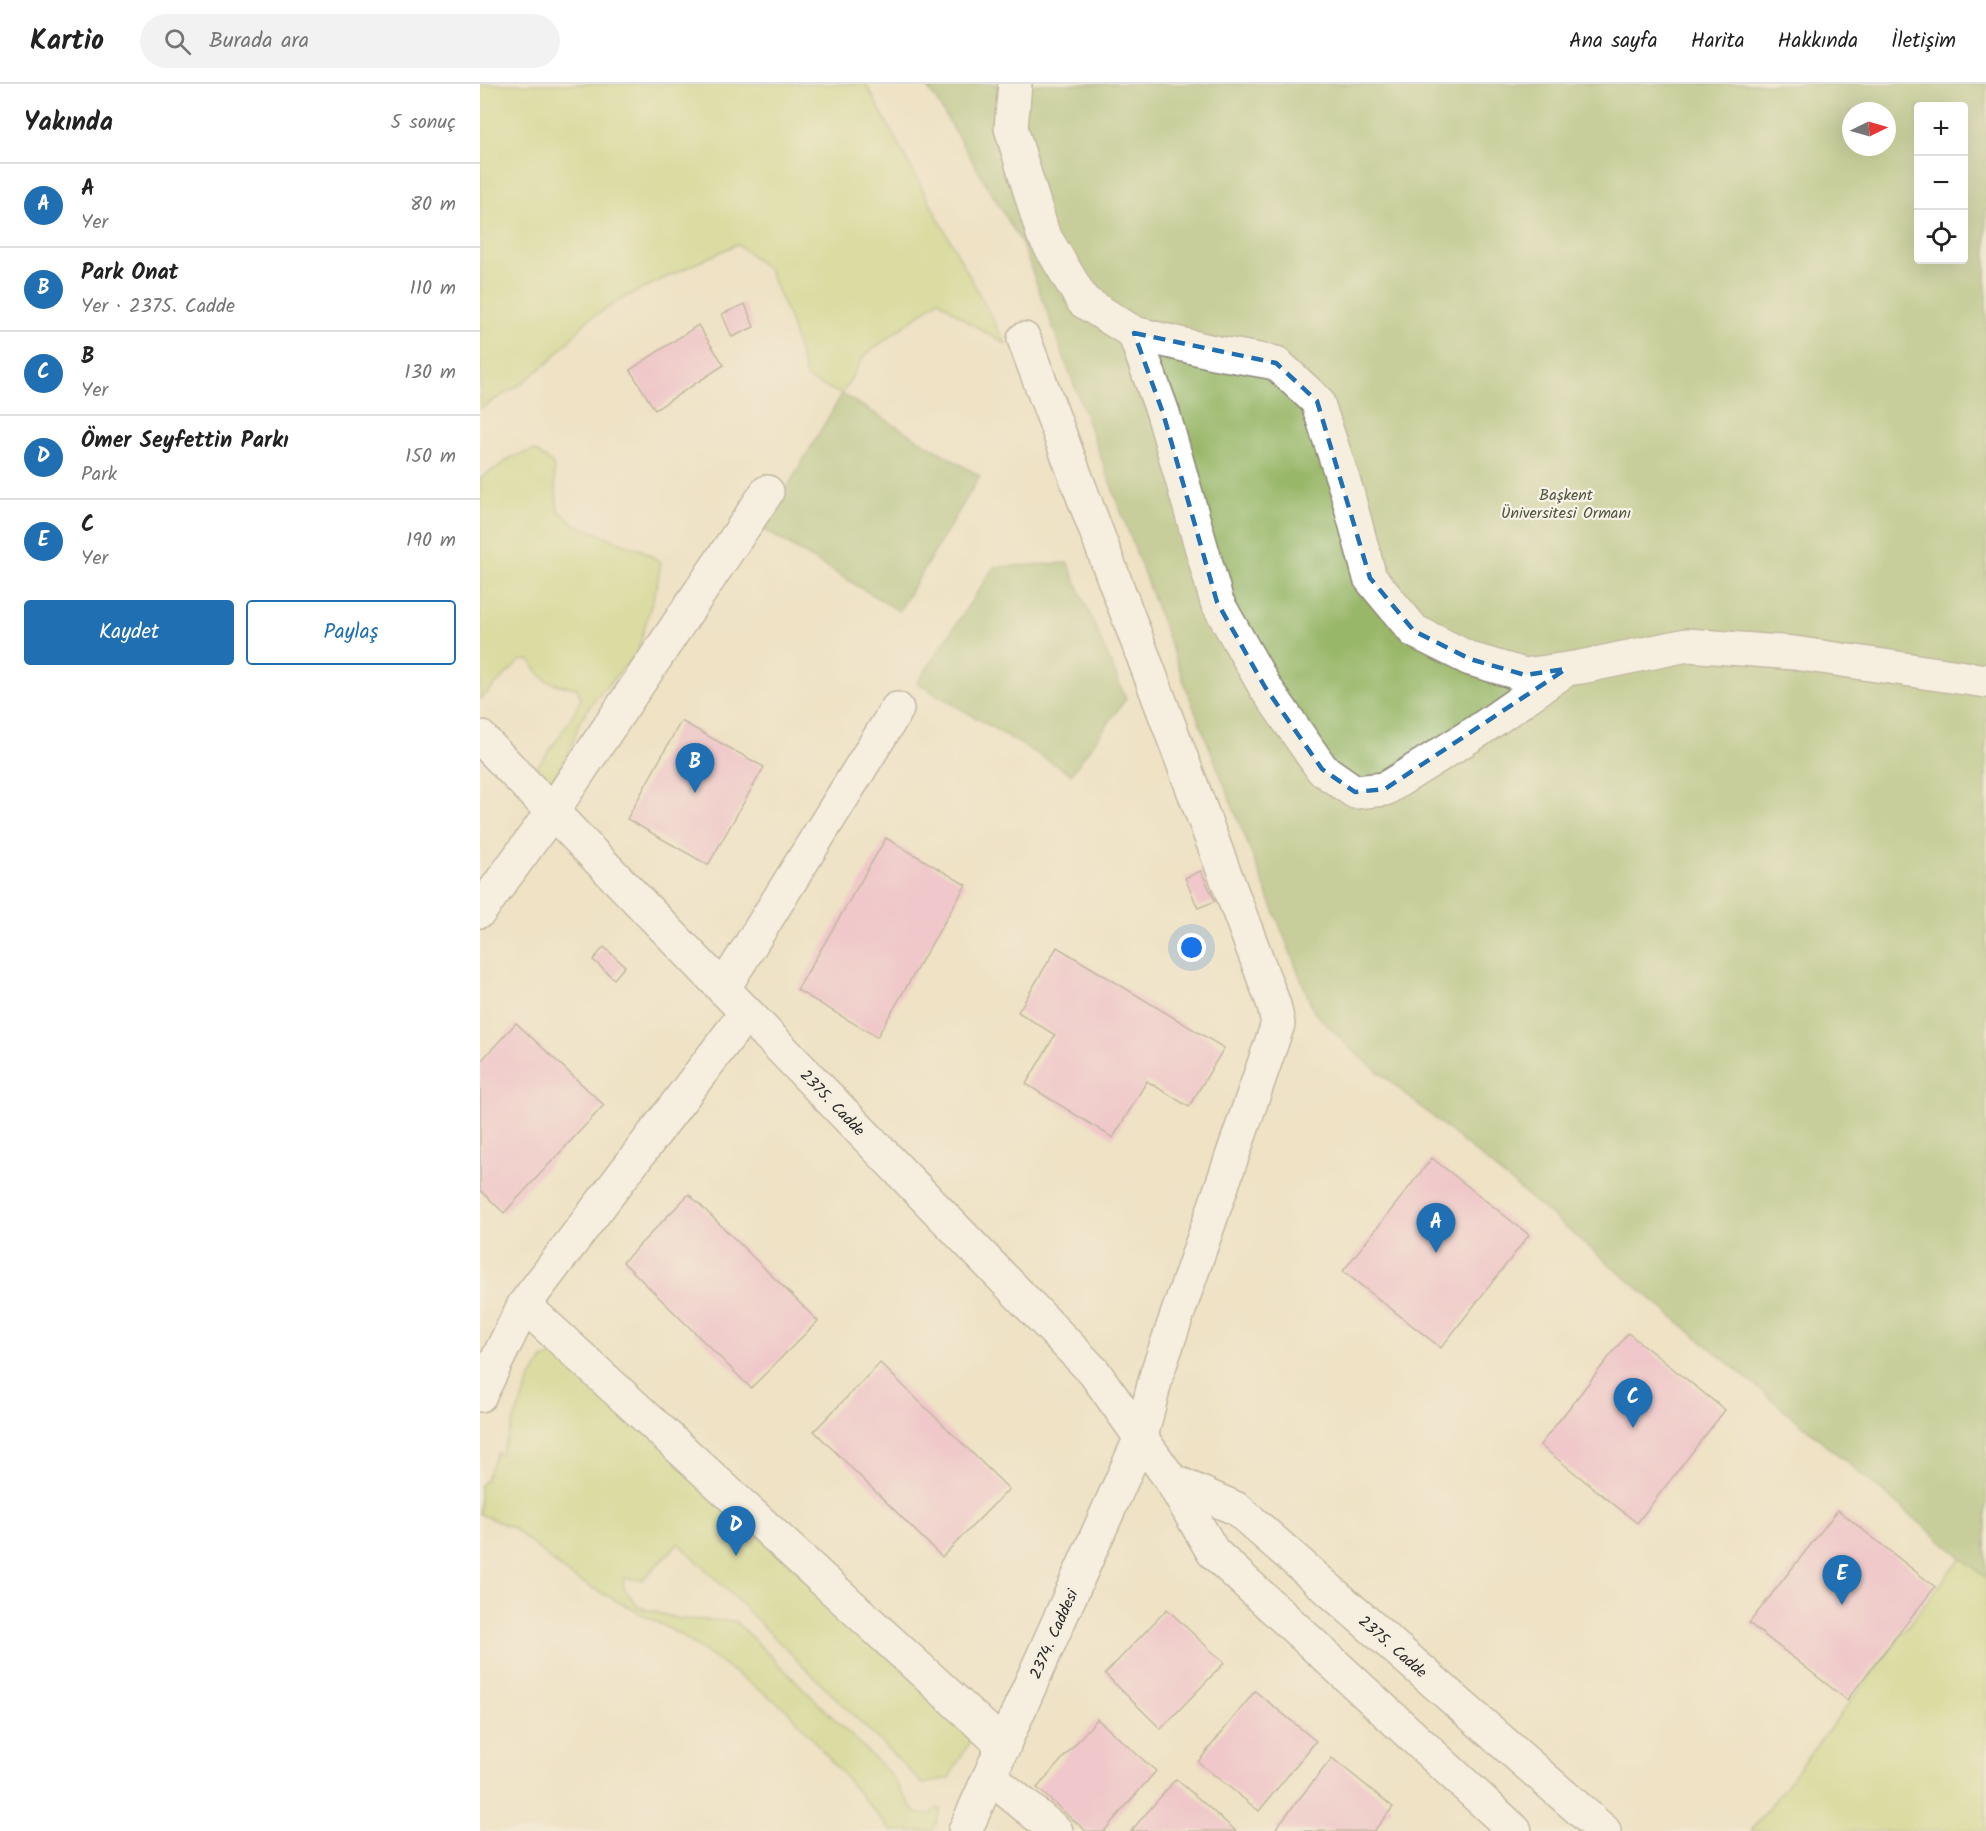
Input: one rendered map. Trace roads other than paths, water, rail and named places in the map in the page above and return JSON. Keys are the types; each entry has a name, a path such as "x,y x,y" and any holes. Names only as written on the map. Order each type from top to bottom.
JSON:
{"street":[{"path":"1015,84 1011,128 1043,234 1083,301 1134,333 1213,352 1276,363 1317,402 1347,492 1370,578 1414,631 1470,659 1525,675 1687,645 1794,653 1986,681"},
{"path":"1134,333 1163,413 1217,602 1264,687 1322,769 1355,792 1385,789 1478,731 1566,669"},
{"name":"2374. Caddesi","path":"965,1831 1141,1437 1157,1373 1278,1024 1274,1005 1024,339"},
{"path":"480,911 552,812 767,492"},
{"path":"723,989 897,709"},
{"name":"2375. Cadde","path":"480,737 1094,1372 1171,1480 1214,1552 1515,1831"},
{"path":"480,1395 524,1305 746,1013"},
{"path":"524,1305 1004,1746"},
{"name":"2375. Cadde","path":"1171,1480 1237,1509 1604,1831"},
{"path":"990,1777 1056,1831"}],"place":[{"name":"Park Onat","path":"695,793"},
{"name":"A","path":"1436,1253"},
{"name":"B","path":"1633,1428"},
{"name":"Ömer Seyfettin Parkı","path":"736,1556"},
{"name":"C","path":"1842,1605"}],"park label":[{"name":"Başkent Üniversitesi Ormanı","path":"1566,503"}]}
